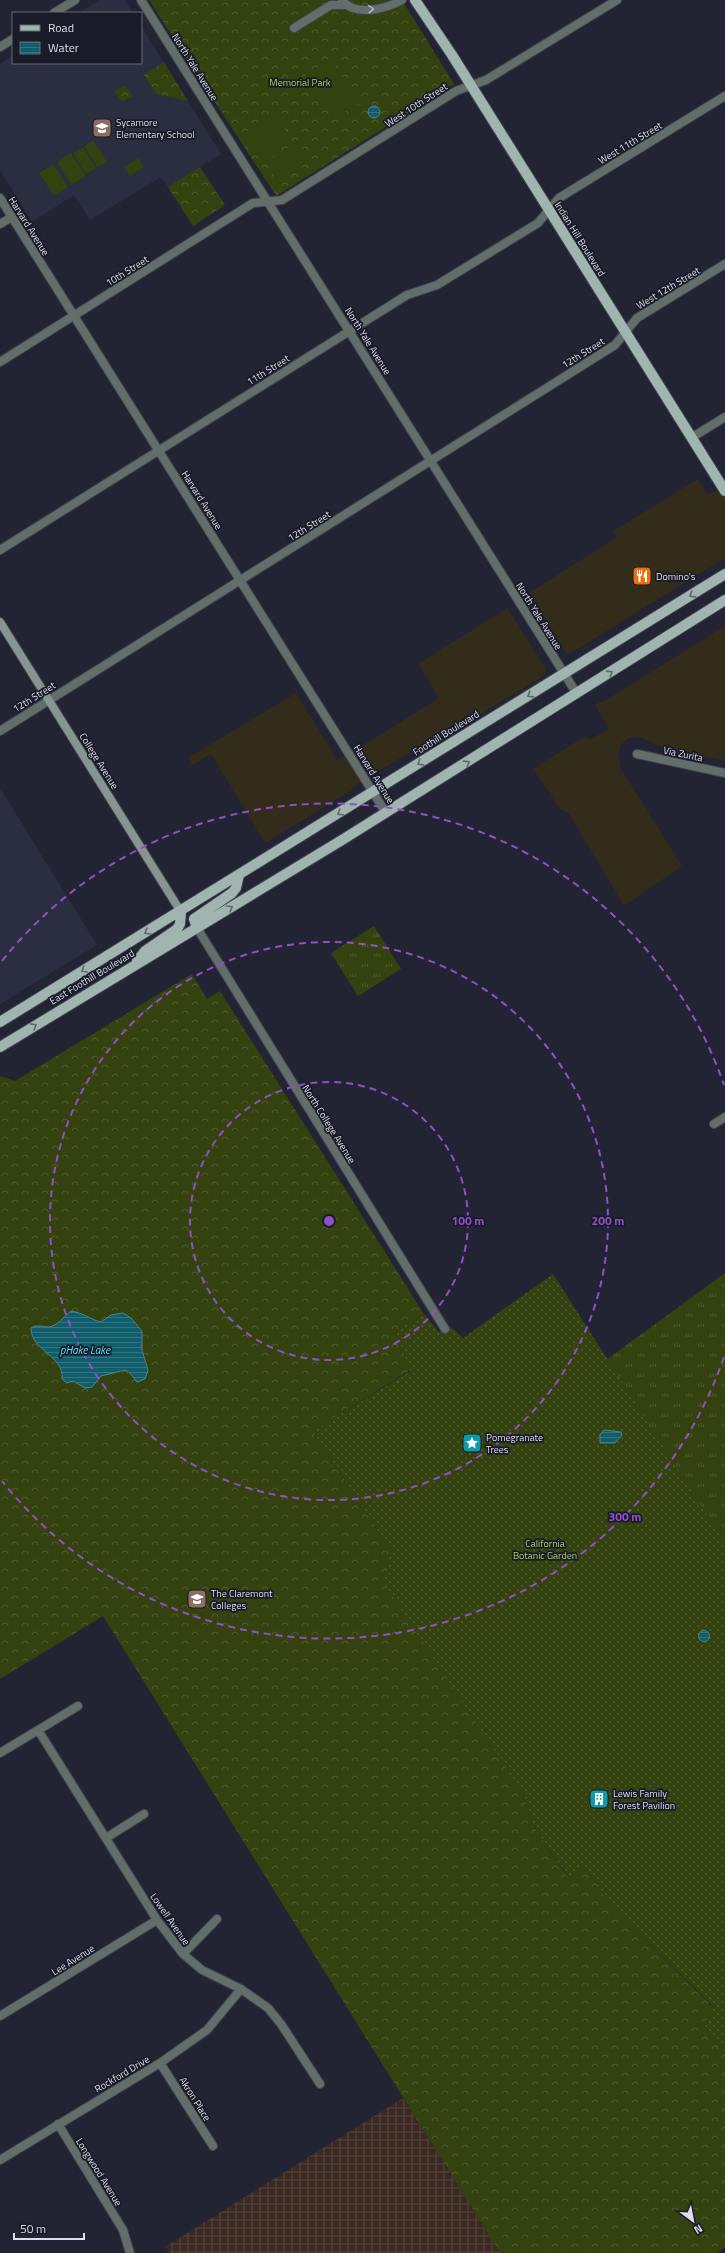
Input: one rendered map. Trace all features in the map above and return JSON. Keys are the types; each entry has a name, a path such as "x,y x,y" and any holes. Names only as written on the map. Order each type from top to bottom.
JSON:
{"main road":[{"name":"Indian Hill Boulevard","path":"415,0 471,86 725,491"},
{"name":"Foothill Boulevard","path":"181,912 725,574"},
{"path":"239,875 236,888 232,893 194,919 197,928 386,813 725,600"},
{"path":"132,968 146,951 177,929 180,924 181,912"},
{"name":"East Foothill Boulevard","path":"0,1022 181,912"},
{"name":"East Foothill Boulevard","path":"0,1046 197,928"}],"street":[{"path":"56,12 75,0"},
{"name":"North Yale Avenue","path":"141,0 577,694"},
{"path":"294,28 331,5 344,2 355,9 376,9 402,0"},
{"name":"West 10th Street","path":"267,201 282,200 456,91 486,80 617,0"},
{"path":"0,47 12,40"},
{"name":"West 11th Street","path":"548,211 559,198 725,96"},
{"name":"Harvard Avenue","path":"0,198 386,813"},
{"name":"10th Street","path":"0,362 253,203 267,201"},
{"name":"11th Street","path":"0,550 407,295 437,285 538,223 548,211"},
{"path":"0,224 12,217"},
{"name":"West 12th Street","path":"624,332 637,318 725,264"},
{"name":"12th Street","path":"0,731 616,345 624,332"},
{"path":"691,438 725,417"},
{"name":"College Avenue","path":"0,622 181,912"},
{"name":"Via Zurita","path":"637,754 725,773"},
{"name":"North College Avenue","path":"197,928 445,1329"},
{"path":"714,1124 725,1117"},
{"path":"0,1753 78,1706"},
{"name":"Lowell Avenue","path":"38,1730 157,1920 183,1954 202,1970 241,1989 268,2008 281,2024 320,2084"},
{"path":"106,1838 144,1814"},
{"path":"183,1954 217,1919"},
{"name":"Lee Avenue","path":"0,2016 157,1920"},
{"name":"Rockford Drive","path":"0,2160 160,2063 208,2030 241,1989"},
{"name":"Akron Place","path":"160,2063 213,2146"},
{"name":"Longwood Avenue","path":"58,2124 123,2230 130,2253"}],"shaded area":[{"path":"99,0 125,0 132,12 81,12"},
{"name":"Sycamore Elementary School","path":"142,28 221,154 200,167 225,205 193,226 161,177 90,220 74,195 32,222 0,170 0,64 12,56 12,64 142,64"},
{"path":"698,479 707,495 725,486 725,558 571,653 566,653 529,593 617,537 613,531"},
{"path":"507,608 546,669 544,676 425,747 421,745 352,788 352,790 265,843 211,754 192,765 188,758 296,693 338,761 439,698 418,664"},
{"path":"725,626 725,758 723,760 664,748 637,736 628,738 621,745 618,755 620,767 682,866 624,906 569,814 560,809 533,769 584,737 591,739 609,729 595,704 606,700"},
{"path":"0,788 97,945 0,1004"},
{"path":"403,2098 500,2253 170,2253 165,2247"}],"green space":[{"name":"Memorial Park","path":"149,0 402,0 454,84 276,196"},
{"path":"331,59 359,103 333,119 305,75"},
{"path":"164,62 188,101 156,94 144,75"},
{"path":"125,85 133,96 122,102 114,92"},
{"path":"275,114 292,141 262,160 244,133"},
{"path":"93,140 107,162 97,167 84,146"},
{"path":"294,144 305,163 277,180 265,162"},
{"path":"83,147 96,168 86,174 73,153"},
{"path":"71,153 86,176 71,185 57,162"},
{"path":"139,158 144,167 130,176 124,167"},
{"path":"53,164 68,187 54,196 39,173"},
{"path":"200,167 225,205 193,226 168,187"},
{"path":"374,926 401,969 358,996 331,953"},
{"name":"The Claremont Colleges","path":"192,974 207,999 220,991 424,1314 396,1331 410,1370 313,1431 391,1551 525,1797 531,1819 548,1849 568,1877 585,1866 613,1908 714,2008 704,2027 725,2050 725,2247 717,2253 500,2253 103,1616 0,1679 0,1076 15,1081"},
{"path":"725,1273 725,1543 606,1360"},
{"name":"California Botanic Garden","path":"553,1274 725,1543 725,2050 704,2027 714,2007 613,1908 585,1866 569,1877 542,1839 531,1819 525,1797 383,1582 391,1551 313,1431 410,1371 396,1331 424,1314 439,1332 450,1326 463,1338"}],"water":[{"path":"372,106 376,106 380,112 376,118 372,118 368,114 368,110"},
{"name":"pHake Lake","path":"71,1311 101,1322 111,1315 123,1313 131,1318 142,1331 142,1350 148,1370 145,1379 137,1382 129,1372 125,1370 101,1376 92,1387 85,1388 73,1381 67,1383 62,1379 62,1371 54,1359 36,1342 32,1336 31,1328 38,1326 52,1326 58,1323"},
{"path":"604,1430 621,1432 622,1435 615,1443 600,1443 600,1434"},
{"path":"702,1631 706,1631 708,1632 708,1640 702,1641 699,1638 699,1634"}],"place":[{"name":"Sycamore Elementary School","path":"102,128"},
{"name":"Domino's","path":"642,576"},
{"name":"Pomegranate Trees","path":"472,1443"},
{"name":"The Claremont Colleges","path":"197,1599"},
{"name":"Lewis Family Forest Pavilion","path":"599,1799"}]}
